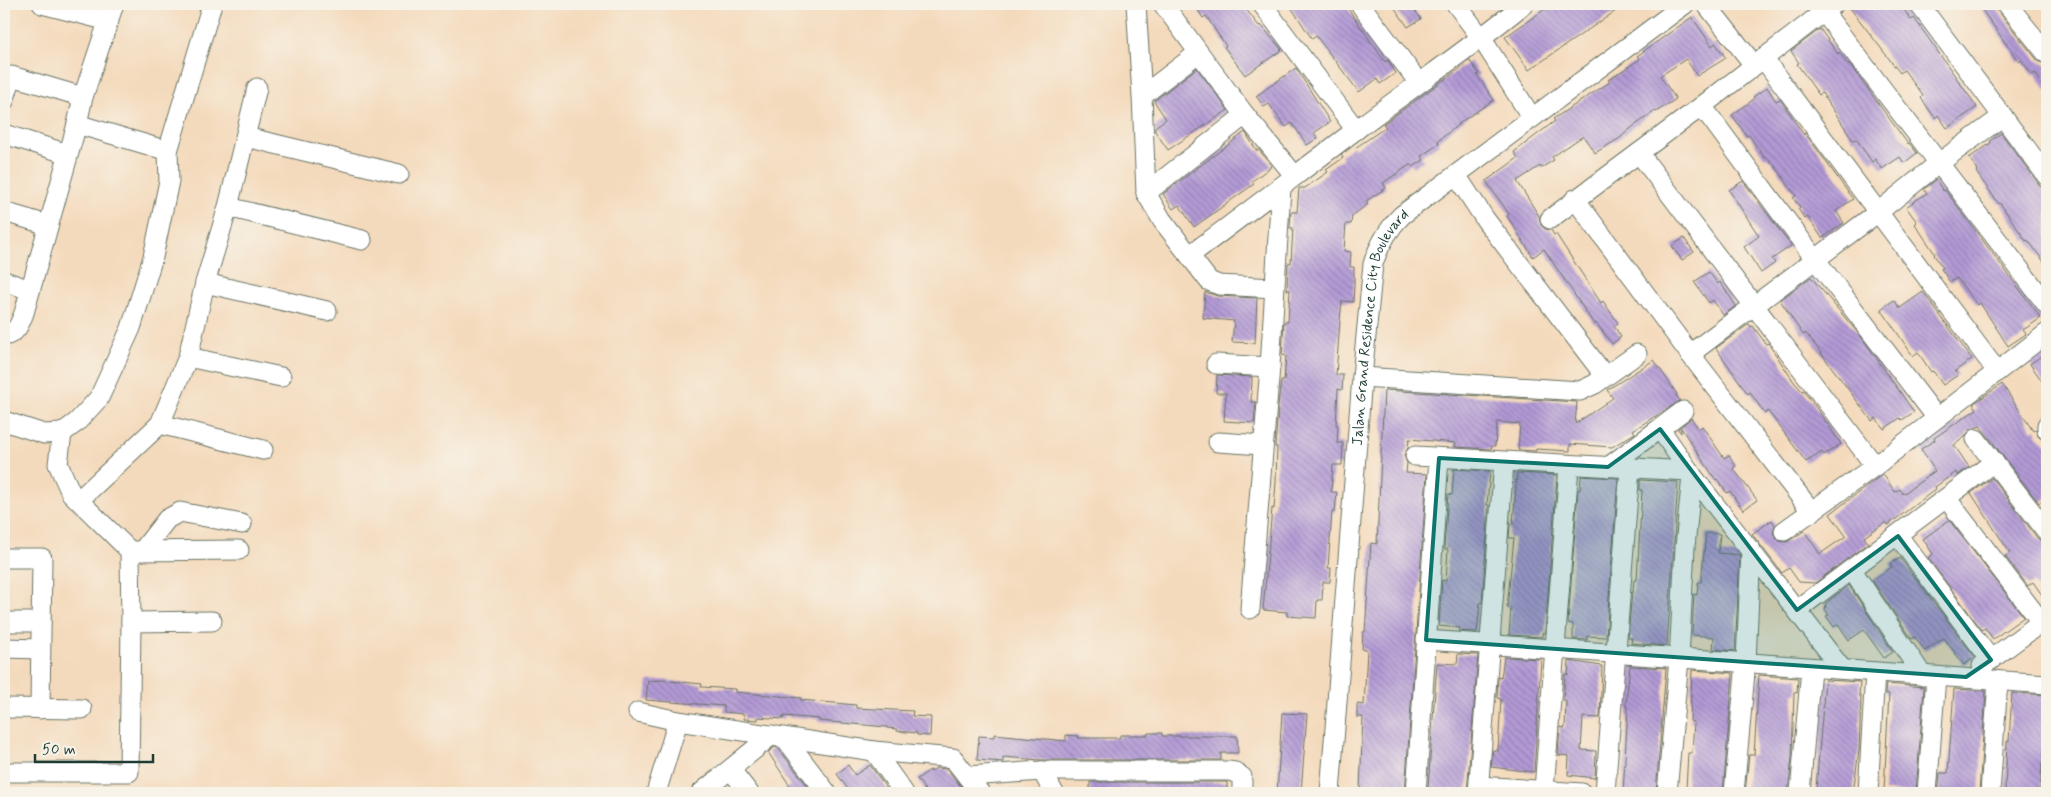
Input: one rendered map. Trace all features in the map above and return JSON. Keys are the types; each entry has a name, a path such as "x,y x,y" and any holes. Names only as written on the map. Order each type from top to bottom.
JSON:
{"street":[{"path":"4,336 12,334 19,326 84,96 111,13 42,4"},
{"path":"4,421 44,434 62,433 77,422 99,398 131,328 153,257 169,181 168,151 212,4"},
{"path":"1136,4 1146,193 1162,220 1213,283 1219,285 1274,288"},
{"path":"1163,4 1245,114 1288,182 1274,288 1270,367 1250,609"},
{"path":"1262,4 1356,130"},
{"path":"1360,4 1419,84"},
{"path":"1456,4 1482,39 1532,118"},
{"path":"1190,256 1356,130 1482,39 1524,4"},
{"name":"Jalan Grand Residence City Boulevard","path":"1330,793 1362,377 1373,264 1378,250 1391,225 1402,215 1685,4"},
{"path":"1706,4 1758,62 1877,213 1996,370"},
{"path":"1919,4 2047,176"},
{"path":"2007,4 2047,54"},
{"path":"1550,219 1702,106 1828,8 1939,163 2047,305"},
{"path":"1142,96 1198,53"},
{"path":"4,101 8,75 84,96"},
{"path":"79,500 160,424 188,357 205,283 228,207 257,88"},
{"path":"1702,106 1815,259 1937,418"},
{"path":"1146,193 1245,114"},
{"path":"1690,354 2003,116"},
{"path":"77,124 168,151"},
{"path":"4,134 68,154"},
{"path":"246,137 399,174"},
{"path":"1639,153 1875,466"},
{"path":"1456,175 1485,220 1605,376"},
{"path":"1575,199 1690,354 1812,512"},
{"path":"228,207 362,240"},
{"path":"4,212 48,225"},
{"path":"4,281 30,290"},
{"path":"205,283 327,311"},
{"path":"1784,531 1875,466 2047,332"},
{"path":"1362,377 1580,391 1586,389 1637,354"},
{"path":"188,357 281,377"},
{"path":"1216,364 1270,367"},
{"path":"1608,467 1683,411"},
{"path":"160,424 263,450"},
{"path":"2047,425 2047,430"},
{"path":"1660,429 1691,473 1842,669"},
{"path":"62,433 58,464 71,493 136,551 239,550"},
{"path":"1976,440 2047,532"},
{"path":"1218,442 1263,445"},
{"path":"1415,456 1691,473"},
{"path":"1416,793 1439,458"},
{"path":"1504,462 1479,789 1544,790 1582,793"},
{"path":"1797,610 1898,536 1994,462"},
{"path":"1544,790 1569,466"},
{"path":"1605,793 1630,469"},
{"path":"1667,793 1679,659 1691,473"},
{"path":"1947,499 2045,620 1966,677"},
{"path":"4,772 129,772 131,622 136,551 167,518 180,512 242,524"},
{"path":"1898,536 1991,660"},
{"path":"1734,793 1746,662 1751,550"},
{"path":"4,558 42,558 40,709"},
{"path":"1852,570 1930,676 1927,793"},
{"path":"131,622 212,621"},
{"path":"4,622 41,622"},
{"path":"1426,640 2047,684"},
{"path":"4,648 40,649"},
{"path":"1800,793 1810,668"},
{"path":"1868,793 1875,672"},
{"path":"1990,793 1998,681"},
{"path":"4,708 82,708"},
{"path":"638,712 678,721 874,751 953,758 980,793"},
{"path":"656,793 678,721"},
{"path":"701,793 779,736"},
{"path":"779,736 827,793"},
{"path":"874,751 904,793"},
{"path":"731,770 749,793"},
{"path":"967,776 1042,772 1235,772 1243,779 1242,793"},
{"path":"1042,772 1054,793"}],"highlighted area":[{"path":"1660,429 1797,610 1898,536 1991,660 1966,677 1426,640 1439,458 1608,467"}],"building":[{"path":"1194,4 1242,4 1259,26 1261,25 1282,50 1245,75 1224,47 1226,46 1206,16 1203,18"},
{"path":"1289,4 1345,4 1385,62 1388,60 1396,73 1380,84 1377,79 1359,92 1316,36 1312,39"},
{"path":"1392,4 1410,4 1421,19 1408,27"},
{"path":"1552,4 1626,4 1529,70 1505,37"},
{"path":"1847,4 1900,4 1911,20 1914,18 1977,107 1947,128 1938,115 1935,118 1921,98 1923,96 1904,70 1900,73"},
{"path":"1978,4 1996,4 1998,11 2038,61 2047,65 2047,91 2035,73 2032,75 2021,60 2019,62"},
{"path":"1692,17 1712,46 1715,43 1726,58 1697,76 1686,59 1660,76 1676,99 1655,111 1620,138 1595,153 1583,136 1552,157 1554,160 1541,168 1540,166 1517,181 1539,216 1541,225 1545,229 1551,230 1554,235 1556,234 1601,303 1603,301 1618,323 1614,326 1621,337 1612,344 1596,323 1594,324 1544,249 1533,257 1507,216 1509,214 1486,181 1518,158 1514,152 1555,121 1553,119 1610,82 1608,80 1640,59 1637,56"},
{"path":"1820,29 1838,54 1839,52 1848,65 1850,65 1908,144 1917,153 1904,163 1900,157 1882,169 1875,159 1872,162 1856,139 1853,140 1822,93 1819,95 1797,64 1799,63 1791,51"},
{"path":"1470,61 1494,100 1465,119 1438,141 1439,144 1421,156 1424,160 1413,167 1411,164 1383,183 1386,188 1366,201 1368,204 1352,216 1351,224 1346,224 1344,251 1351,252 1350,267 1354,267 1354,286 1353,302 1342,301 1340,320 1336,375 1343,375 1342,390 1338,389 1336,425 1338,425 1337,443 1343,443 1342,465 1333,465 1331,492 1337,492 1335,512 1332,512 1328,568 1331,568 1330,582 1323,582 1322,600 1317,600 1316,618 1287,616 1287,612 1263,610 1272,508 1274,509 1277,447 1275,447 1279,396 1281,381 1284,381 1286,356 1282,355 1284,322 1288,322 1290,290 1287,290 1288,263 1291,263 1293,228 1290,228 1291,212 1297,212 1299,188 1305,188 1328,172 1326,170 1343,158 1341,155 1386,127 1383,124"},
{"path":"1197,68 1228,110 1168,150 1155,131 1155,127 1166,119 1154,101"},
{"path":"1296,68 1330,122 1314,133 1318,138 1307,145 1292,123 1286,127 1269,104 1264,107 1256,96"},
{"path":"1767,87 1776,101 1780,99 1804,135 1805,133 1853,199 1836,211 1844,223 1822,238 1808,217 1805,219 1798,209 1800,207 1793,198 1796,196 1778,170 1767,157 1765,158 1732,115"},
{"path":"1245,132 1257,151 1259,150 1272,166 1252,181 1254,184 1194,227 1179,205 1173,209 1163,194"},
{"path":"2001,133 2047,195 2047,266 1999,204 1976,172 1978,170 1969,158 1991,143 1990,141"},
{"path":"1936,180 2041,318 2023,330 2026,334 2008,346 1980,303 1977,305 1957,278 1950,282 1941,269 1943,268 1935,254 1915,224 1917,222 1906,207 1927,193 1924,189"},
{"path":"1743,181 1791,246 1772,259 1775,263 1761,273 1744,247 1759,236 1729,190"},
{"path":"1684,238 1694,252 1682,260 1672,246"},
{"path":"1709,272 1718,284 1720,282 1736,306 1723,315 1713,300 1709,303 1694,282"},
{"path":"1811,277 1862,338 1914,412 1902,420 1900,418 1884,429 1876,418 1872,421 1806,333 1803,335 1780,300"},
{"path":"1205,292 1218,296 1257,298 1255,343 1232,342 1234,321 1203,318"},
{"path":"1923,292 1972,359 1955,371 1958,375 1943,385 1933,371 1931,372 1918,352 1913,356 1881,309 1894,300 1900,308"},
{"path":"1749,324 1751,327 1753,326 1766,344 1768,343 1794,382 1803,390 1841,444 1824,455 1822,452 1806,462 1768,411 1765,414 1750,392 1748,394 1716,348"},
{"path":"2047,352 2047,388 2030,364"},
{"path":"1654,360 1680,401 1633,430 1635,433 1612,447 1570,444 1570,451 1518,450 1520,424 1497,422 1495,446 1492,446 1491,449 1455,447 1456,443 1409,439 1408,448 1404,455 1407,463 1406,473 1427,474 1405,793 1360,790 1363,717 1357,717 1357,704 1364,705 1367,650 1362,649 1363,632 1365,632 1371,543 1377,544 1384,390 1577,402 1575,424 1613,398 1607,390"},
{"path":"1217,375 1252,377 1251,402 1256,402 1254,423 1224,421 1226,393 1216,393"},
{"path":"2002,384 2033,431 2036,429 2038,436 2047,444 2047,498 2039,503 1980,426 1970,430 1965,437 1954,445 1969,467 1958,475 1956,472 1935,487 1936,489 1888,525 1886,522 1864,537 1868,543 1815,583 1799,582 1789,568 1782,573 1752,534 1772,520 1775,525 1773,533 1779,541 1787,542 1804,531 1820,554 1846,536 1830,514 1883,474 1895,492 1900,489 1903,494 1935,471 1921,449 1977,409 1973,404"},
{"path":"1691,418 1699,429 1702,426 1724,458 1729,455 1736,466 1733,468 1757,500 1743,510 1730,491 1727,493 1716,480 1681,428 1681,433 1678,429"},
{"path":"1454,469 1490,471 1482,603 1480,603 1477,632 1459,631 1460,628 1439,626 1442,580 1446,581 1448,549 1444,549 1448,494 1452,495"},
{"path":"1517,473 1557,475 1545,633 1542,633 1542,637 1509,635 1511,608 1507,608 1514,538 1509,538 1510,524 1513,524"},
{"path":"1581,476 1618,478 1606,637 1587,636 1587,640 1573,639 1573,624 1568,623 1578,490 1580,490"},
{"path":"1992,478 2038,539 2047,543 2047,602 2033,582 2028,586 2005,556 2010,553 1971,493"},
{"path":"1640,480 1678,482 1667,646 1631,643 1632,638 1628,638 1632,592 1634,580 1637,580 1642,490 1640,490"},
{"path":"1949,520 2024,617 1993,639 1985,628 1982,630 1928,558 1933,554 1923,539"},
{"path":"1706,533 1720,534 1718,553 1740,555 1735,651 1713,649 1714,637 1692,635 1694,594 1697,595 1698,582 1701,582"},
{"path":"1900,558 1975,657 1964,665 1944,638 1925,651 1915,637 1912,639 1872,580 1892,567 1890,564"},
{"path":"1849,585 1893,652 1884,658 1864,630 1849,640 1838,624 1834,627 1826,616 1829,615 1825,609 1826,603"},
{"path":"1458,654 1478,655 1467,793 1454,793 1454,790 1428,788 1437,663 1457,664"},
{"path":"1504,657 1541,659 1534,772 1491,767 1493,750 1498,751 1501,699 1497,698 1498,677 1501,678"},
{"path":"1569,661 1602,666 1600,718 1583,717 1581,750 1596,751 1595,778 1568,775 1569,756 1558,755 1560,727 1565,728 1566,700 1563,700 1565,674 1568,675"},
{"path":"1630,666 1666,668 1656,793 1623,793 1628,708 1626,708"},
{"path":"1692,670 1733,673 1723,793 1708,793 1708,791 1686,789 1688,753 1692,753 1694,722 1690,721"},
{"path":"1759,675 1798,678 1797,693 1794,692 1792,758 1788,793 1745,793 1749,755 1754,755"},
{"path":"661,680 702,684 701,687 735,689 735,692 856,705 856,708 913,711 912,716 931,717 930,736 897,731 897,729 887,727 819,721 819,719 784,716 783,719 758,717 758,720 744,719 744,714 724,712 724,706 646,700 648,681"},
{"path":"1825,680 1860,682 1859,750 1853,793 1816,790"},
{"path":"1886,684 1924,687 1916,793 1884,791 1889,694 1885,694"},
{"path":"1954,689 1986,691 1979,793 1938,793 1940,773 1948,773"},
{"path":"2012,693 2047,695 2047,723 2040,793 2005,792 2007,741 2009,741"},
{"path":"1282,713 1307,714 1301,793 1277,793"},
{"path":"1148,733 1162,733 1162,736 1237,736 1238,753 1221,753 1221,760 1040,760 1003,757 1003,762 977,760 979,736 994,737 994,734 1066,741 1066,735 1079,736 1078,738 1120,738 1120,735 1148,735"},
{"path":"775,747 778,748 813,793 779,793 790,786 768,752"},
{"path":"848,765 855,775 870,765 889,792 851,793 837,774"},
{"path":"936,768 947,769 966,793 927,793 917,779"},
{"path":"1090,782 1227,782 1227,793 1090,793"}]}
